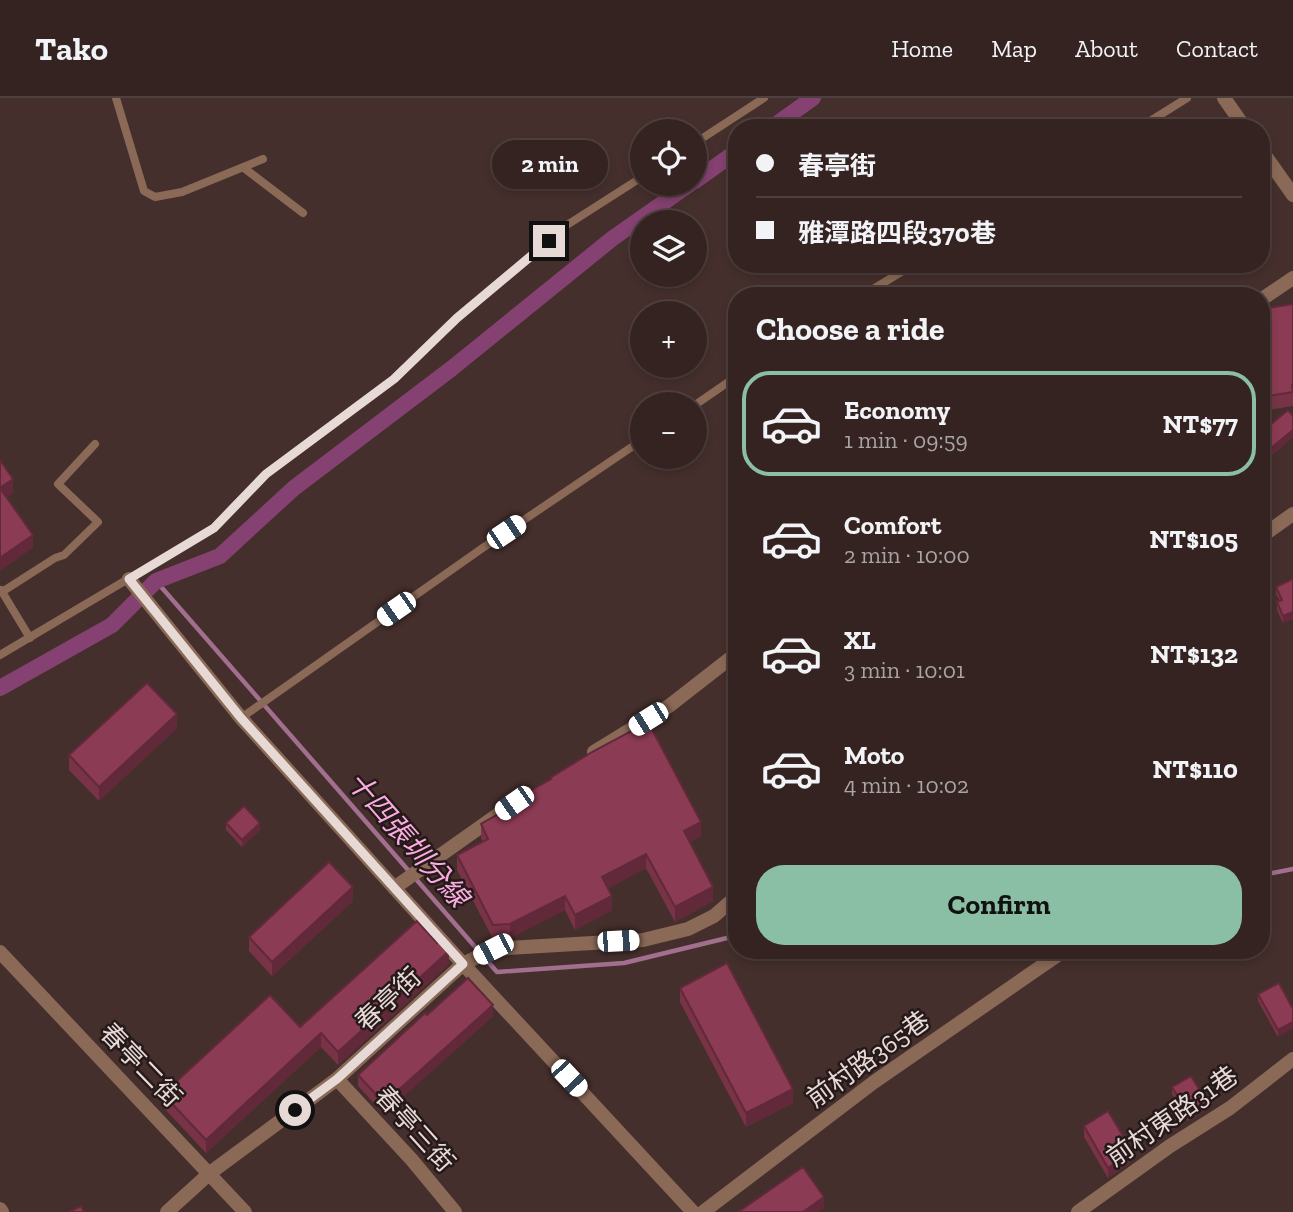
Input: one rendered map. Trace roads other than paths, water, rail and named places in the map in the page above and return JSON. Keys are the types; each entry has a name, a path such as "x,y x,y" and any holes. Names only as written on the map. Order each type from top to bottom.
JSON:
{"street":[{"path":"1224,98 1239,119"},
{"path":"1270,162 1293,195"},
{"path":"1270,294 1293,278"},
{"path":"1270,530 1293,514"},
{"path":"138,590 241,718 463,964 693,1212"},
{"path":"578,762 668,706 728,660"},
{"path":"394,888 534,789"},
{"name":"春亭街","path":"167,1212 210,1173 337,1079 463,964 493,949 643,940 688,929 714,916 728,904"},
{"name":"春亭二街","path":"0,952 245,1212"},
{"name":"前村路365巷","path":"703,1212 874,1082 1052,959"},
{"name":"前村東路31巷","path":"1078,1212 1170,1146 1230,1108 1293,1059"},
{"name":"春亭三街","path":"337,1079 412,1160 455,1212"}],"lane":[{"path":"116,98 144,191 155,197 182,191 263,159"},
{"path":"732,119 764,98"},
{"path":"1153,119 1187,98"},
{"path":"707,135 728,121"},
{"path":"244,168 303,213"},
{"path":"0,655 30,638 138,590 214,528 266,474 394,379 457,318 567,225 630,185"},
{"path":"877,287 900,273"},
{"path":"707,397 728,382"},
{"path":"30,638 1,590 64,555 98,522 58,484 95,444"},
{"path":"241,718 630,448"}],"waterway":[{"path":"784,119 813,98"},
{"path":"707,172 728,157"},
{"path":"0,688 112,625 156,581 220,556 294,488 451,369 613,238 673,196"},
{"name":"十四張圳分線","path":"156,581 497,972 624,963 728,938"},
{"name":"十四張圳分線","path":"1270,873 1293,869"}]}
